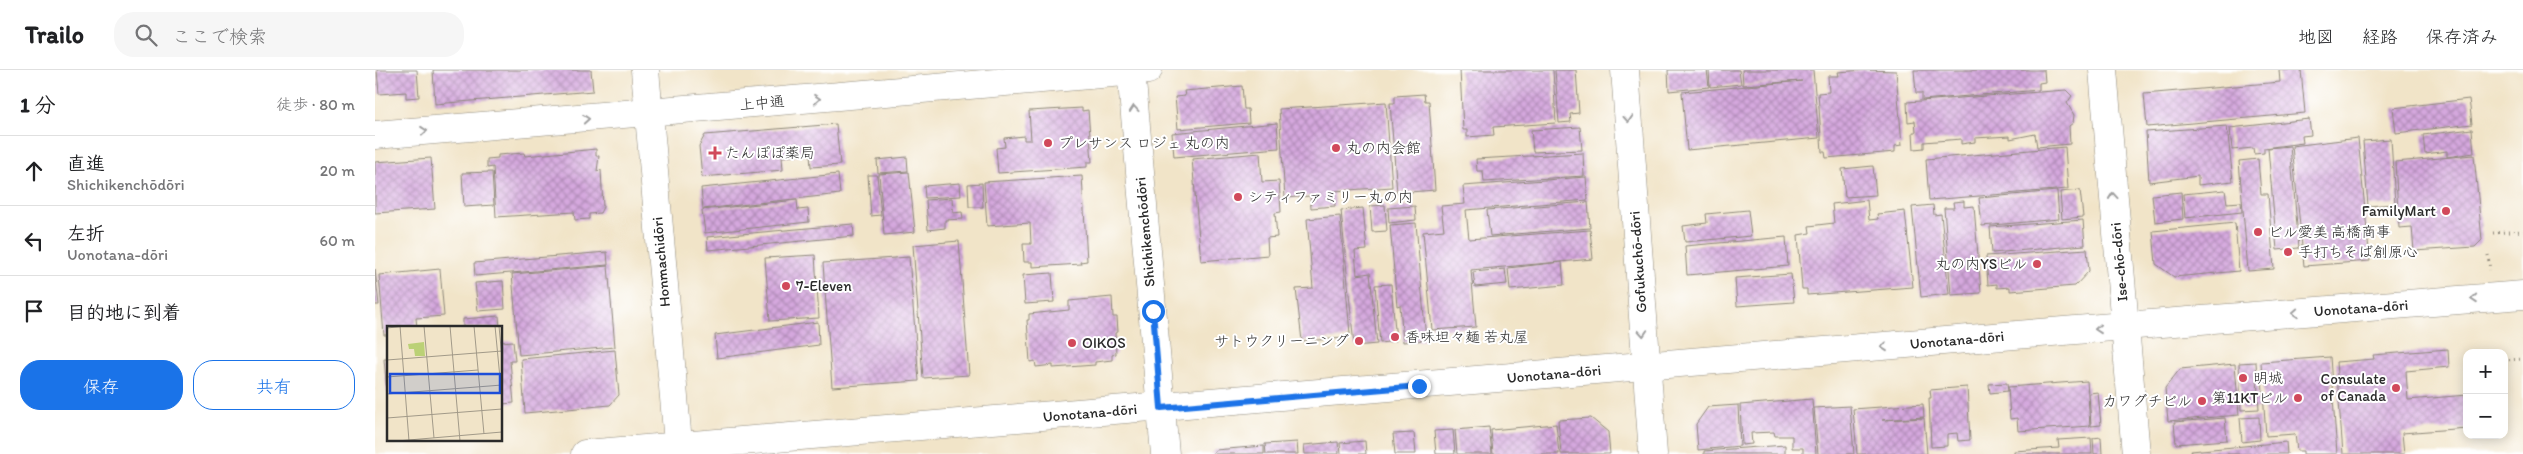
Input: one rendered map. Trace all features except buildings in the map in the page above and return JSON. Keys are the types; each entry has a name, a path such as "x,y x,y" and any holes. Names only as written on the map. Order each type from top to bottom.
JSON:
{"street":[{"name":"Honmachidōri","path":"645,70 679,450"},
{"name":"上中通","path":"375,135 1137,70"},
{"name":"Shichikenchōdōri","path":"1137,70 1165,454"},
{"name":"Gofukuchō-dōri","path":"1625,70 1645,367 1653,454"},
{"name":"Ise-chō-dōri","path":"2103,70 2136,454"},
{"name":"Uonotana-dōri","path":"585,454 679,450 2124,326 2523,296"}],"path":[{"path":"2493,233 2523,231"},
{"path":"2508,360 2523,359"}],"place":[{"name":"プレサンス ロジェ 丸の内","path":"1048,143"},
{"name":"丸の内会館","path":"1336,148"},
{"name":"たんぽぽ薬局","path":"715,153"},
{"name":"シティファミリー丸の内","path":"1238,197"},
{"name":"FamilyMart","path":"2446,211"},
{"name":"ビル愛美 高橋商事","path":"2258,232"},
{"name":"手打ちそば創原心","path":"2288,252"},
{"name":"丸の内YSビル","path":"2037,264"},
{"name":"7-Eleven","path":"786,286"},
{"name":"香味坦々麺 若丸屋","path":"1395,337"},
{"name":"サトウクリーニング","path":"1359,341"},
{"name":"OIKOS","path":"1072,343"},
{"name":"明城","path":"2243,378"},
{"name":"Consulate of Canada","path":"2396,388"},
{"name":"第11KTビル","path":"2298,398"},
{"name":"カワグチビル","path":"2202,401"}],"route":[{"path":"1153,311 1161,408 1419,386"}]}
